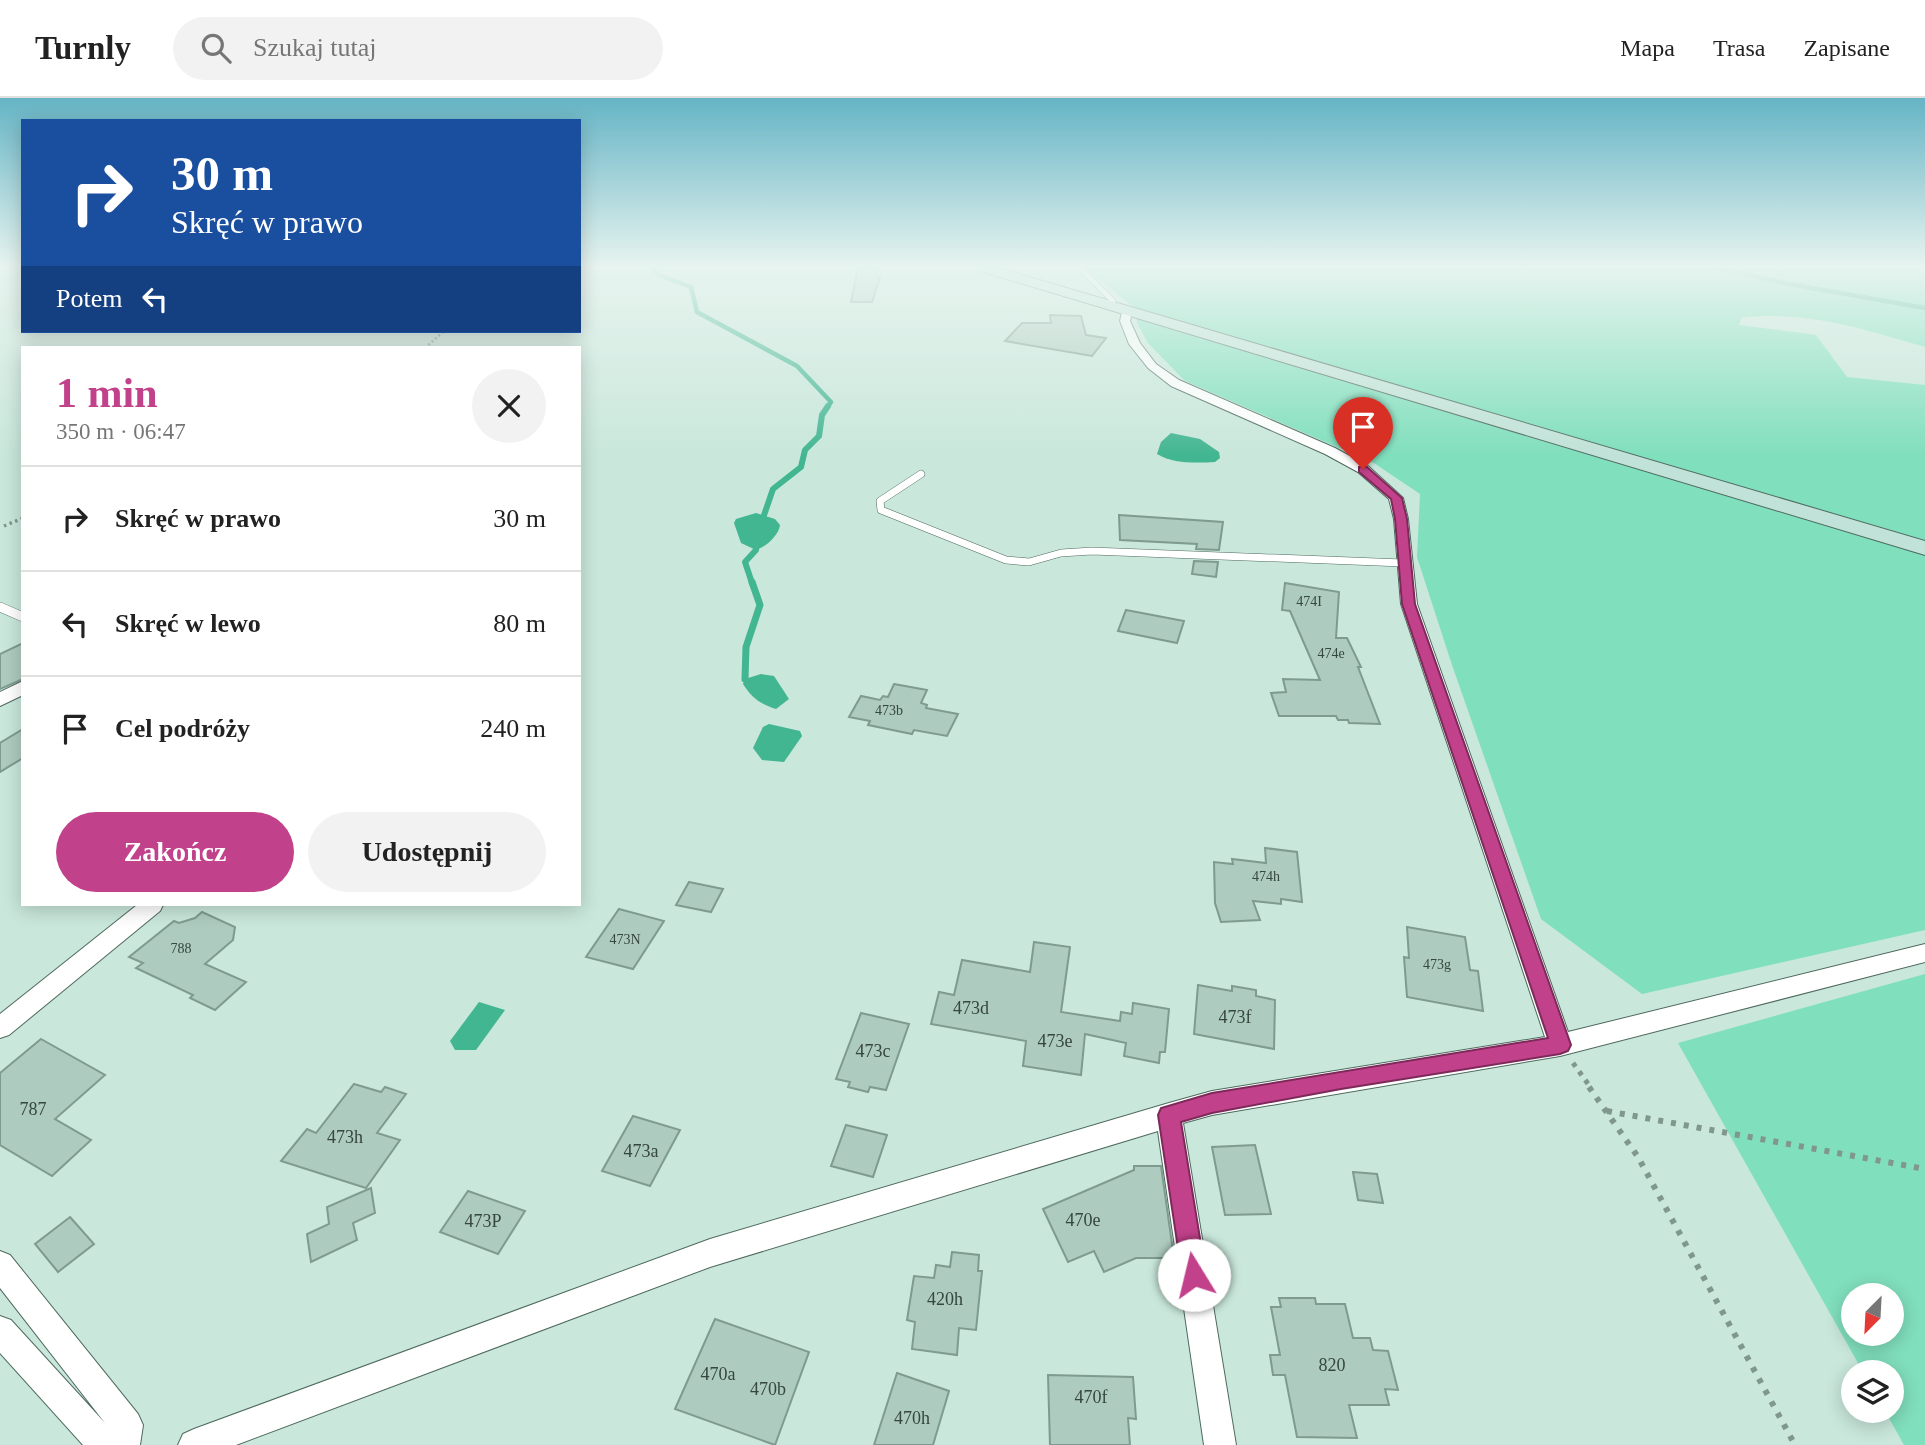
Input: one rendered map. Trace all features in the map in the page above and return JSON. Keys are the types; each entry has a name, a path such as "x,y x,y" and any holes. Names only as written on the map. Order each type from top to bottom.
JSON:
{"street":[{"path":"1129,331 1135,344 1152,366 1175,383 1363,469 1396,498 1401,519 1409,604 1560,1045"},
{"path":"1192,331 1925,548"},
{"path":"0,700 21,688"},
{"path":"0,1028 151,906"},
{"path":"194,1445 710,1253 1169,1115 1212,1103 1341,1079 1560,1045 1925,953"},
{"path":"1169,1115 1220,1445"},
{"path":"0,1265 127,1425 124,1445"},
{"path":"0,1331 97,1437 117,1445"}],"lane":[{"path":"920,474 880,501 881,510 1006,560 1029,562 1061,553 1092,551 1404,563"},
{"path":"0,607 21,616"}],"path":[{"path":"427,346 442,333"},
{"path":"4,526 21,519"},
{"path":"1560,1045 1638,1157 1795,1445"},
{"path":"1606,1111 1925,1169"}],"shaded area":[{"path":"1141,331 1784,331 1816,335 1847,377 1925,385 1925,930 1642,994 1541,919 1417,557 1420,494 1374,463 1185,381 1148,343"},
{"path":"1867,331 1925,331 1925,347"},
{"path":"1171,433 1200,439 1219,452 1220,458 1215,462 1185,462 1170,460 1157,454 1161,442"},
{"path":"756,513 775,519 780,525 771,540 756,550 741,543 734,523 736,519"},
{"path":"761,674 774,676 789,699 776,709 757,700 743,684 745,679"},
{"path":"769,724 800,731 802,736 784,762 762,760 753,748 763,727"},
{"path":"1925,974 1925,1445 1904,1445 1892,1423 1904,1423 1904,1360 1856,1360 1848,1346 1904,1346 1904,1283 1841,1283 1841,1333 1678,1043"},
{"path":"479,1002 505,1010 476,1050 455,1050 450,1041"}],"building":[{"path":"1015,331 1085,331 1086,335 1106,338 1092,356 1005,341"},
{"path":"1119,515 1223,522 1219,550 1196,549 1197,544 1120,540"},
{"path":"1194,561 1218,562 1216,577 1192,574"},
{"path":"1285,583 1339,592 1336,638 1347,638 1361,667 1358,667 1380,724 1349,723 1348,720 1338,720 1336,716 1279,716 1271,693 1286,692 1283,679 1320,680 1290,611 1282,610"},
{"path":"1126,610 1184,621 1177,643 1118,631"},
{"path":"21,644 21,680 0,689 0,654"},
{"path":"894,684 927,690 921,703 927,705 926,708 958,714 947,736 914,730 912,734 868,725 870,721 849,717 861,696 880,700 883,696 888,697"},
{"path":"21,730 21,759 0,772 0,743"},
{"path":"1265,848 1297,852 1302,902 1281,899 1281,904 1253,901 1260,920 1221,922 1215,903 1214,862 1233,864 1232,859 1266,863"},
{"path":"689,882 723,889 711,912 676,905"},
{"path":"619,909 664,921 633,969 586,957"},
{"path":"202,912 235,927 233,940 205,964 246,982 215,1010 190,998 193,995 136,968 143,963 129,957 174,921 179,923 195,918"},
{"path":"1407,927 1465,937 1470,970 1478,971 1483,1011 1407,997 1404,957 1409,958"},
{"path":"1034,942 1070,947 1061,1012 1120,1021 1121,1012 1132,1014 1133,1003 1169,1009 1165,1052 1160,1052 1159,1063 1124,1056 1126,1043 1085,1034 1081,1075 1023,1066 1026,1041 931,1024 939,992 954,995 962,960 1030,972"},
{"path":"1198,985 1232,991 1232,986 1256,990 1256,996 1275,1000 1274,1049 1194,1034"},
{"path":"861,1013 909,1024 886,1090 870,1087 868,1092 848,1087 850,1082 836,1079"},
{"path":"41,1039 105,1075 55,1119 91,1140 52,1176 0,1145 0,1073"},
{"path":"354,1084 381,1092 385,1087 406,1094 377,1133 400,1140 366,1188 281,1161 307,1129 316,1133"},
{"path":"633,1116 680,1130 650,1186 602,1171"},
{"path":"846,1125 887,1135 873,1177 831,1166"},
{"path":"1255,1145 1271,1214 1225,1215 1212,1147"},
{"path":"1134,1166 1161,1166 1174,1258 1136,1258 1104,1272 1094,1251 1068,1262 1043,1209 1134,1170"},
{"path":"1353,1172 1377,1174 1383,1203 1358,1200"},
{"path":"371,1188 375,1213 353,1223 357,1240 311,1262 307,1234 329,1224 327,1207"},
{"path":"468,1191 525,1211 498,1254 440,1232"},
{"path":"70,1217 94,1244 58,1272 35,1244"},
{"path":"952,1252 979,1255 978,1271 982,1271 976,1330 959,1328 957,1355 912,1349 915,1322 907,1320 914,1276 934,1278 936,1265 950,1267"},
{"path":"1279,1298 1315,1298 1316,1304 1345,1304 1353,1338 1370,1338 1373,1350 1388,1351 1398,1390 1385,1389 1389,1405 1349,1405 1357,1438 1297,1437 1285,1375 1273,1375 1270,1355 1280,1355 1271,1307 1281,1307"},
{"path":"715,1319 809,1352 775,1445 675,1409"},
{"path":"897,1373 949,1391 933,1445 874,1445"},
{"path":"1048,1375 1133,1377 1136,1419 1128,1418 1130,1445 1050,1445"}],"waterway":[{"path":"732,331 797,366 831,402 827,408"},
{"path":"761,524 773,489 801,467 805,450 819,436 822,415 828,406"},
{"path":"752,583 745,562 756,550 757,540"},
{"path":"745,679 746,647 760,605 752,582"}],"route":[{"path":"1194,1275 1169,1115 1212,1103 1341,1079 1560,1045 1409,604 1402,555 1401,519 1396,498 1363,469"}]}
